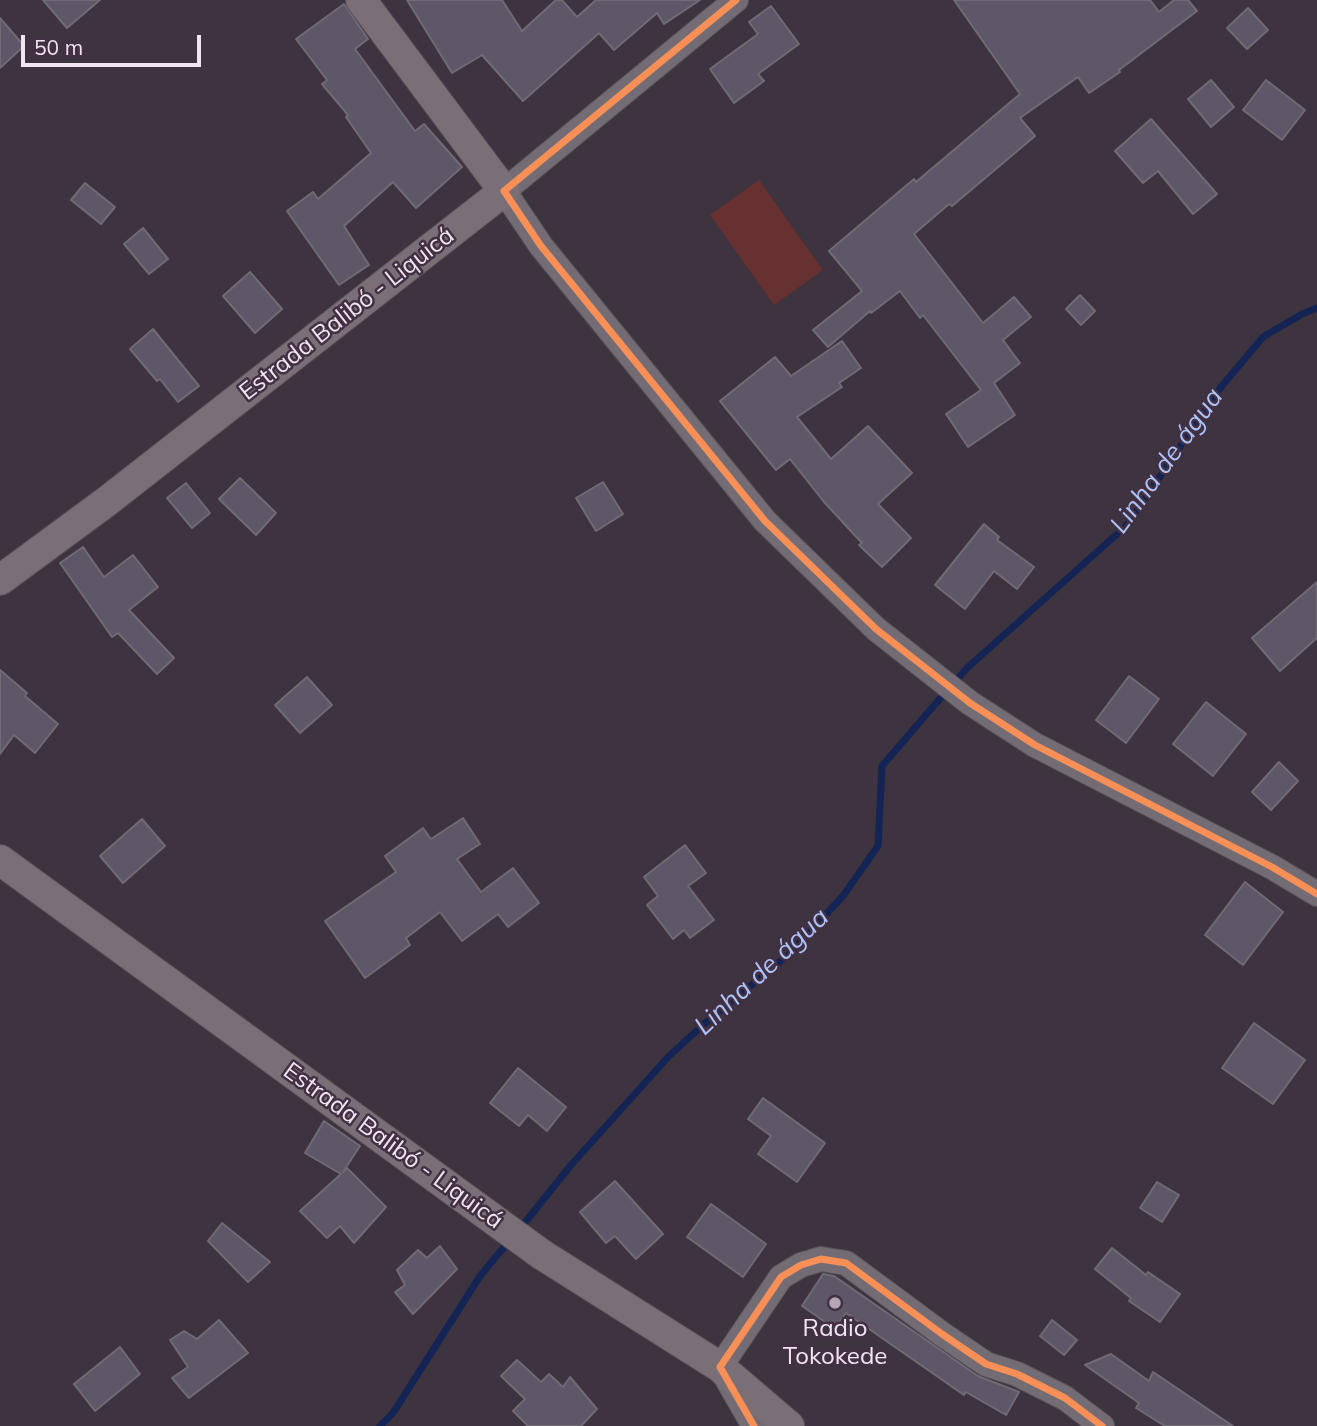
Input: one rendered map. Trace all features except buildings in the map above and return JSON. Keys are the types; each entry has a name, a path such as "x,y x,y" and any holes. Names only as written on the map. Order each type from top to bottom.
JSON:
{"main road":[{"path":"360,0 504,191"},
{"name":"Estrada Balibó - Liquicá","path":"0,580 106,502 504,191"},
{"name":"Estrada Balibó - Liquicá","path":"0,860 541,1254 720,1367 789,1426"}],"street":[{"path":"736,0 504,191 541,246 765,521 876,629 970,703 1035,745 1272,867 1317,894"},
{"path":"754,1426 720,1367 781,1277 801,1265 821,1259 846,1262 986,1364 1017,1374 1065,1398 1102,1426"}],"shaded area":[{"path":"759,180 823,270 774,305 710,215"}],"waterway":[{"name":"Linha de água","path":"519,1230 571,1165 669,1056 789,954 843,896 878,846 882,766 931,709 967,668 1126,526 1221,387 1263,337 1317,308"},
{"name":"Linha de água","path":"380,1426 393,1413 480,1276 509,1241"}],"cycle path":[{"path":"736,0 504,191 541,246 765,521 876,629 970,703 1035,745 1272,867 1317,894"},
{"path":"754,1426 720,1367 781,1277 801,1265 821,1259 846,1263 986,1364 1017,1374 1065,1398 1102,1426"}],"place":[{"name":"Radio Tokokede","path":"835,1303"}]}
